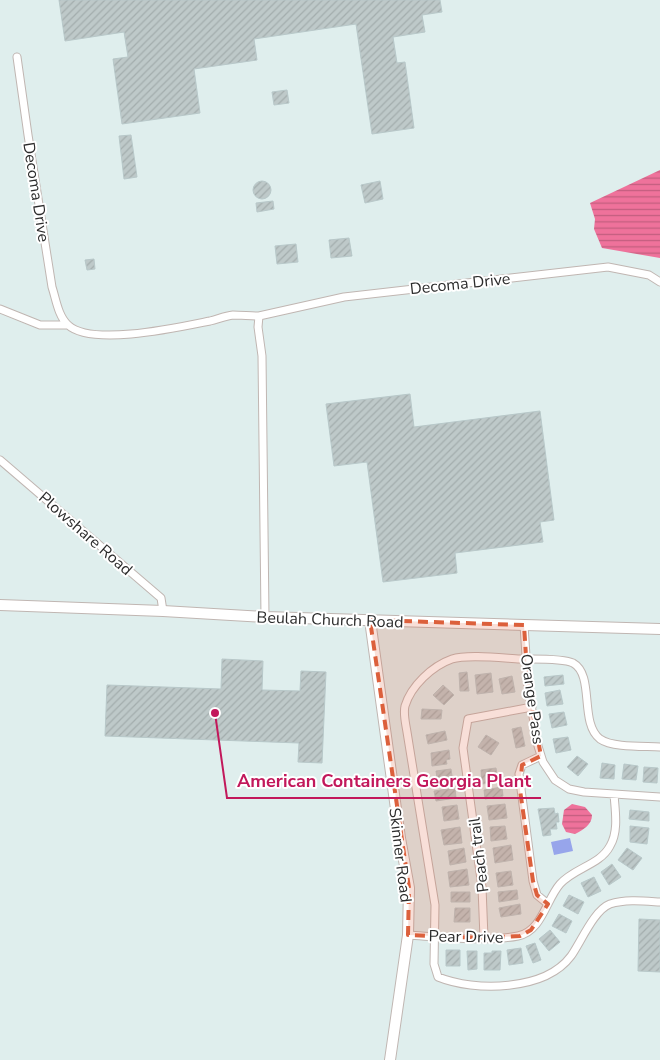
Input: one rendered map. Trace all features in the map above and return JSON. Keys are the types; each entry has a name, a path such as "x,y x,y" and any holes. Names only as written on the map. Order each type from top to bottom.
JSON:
{"street":[{"name":"Decoma Drive","path":"17,57 52,287 59,310 68,325 80,332 94,335 127,335 232,316 259,316 344,297 608,267 649,275 660,282"},
{"name":"Decoma Drive","path":"0,308 40,325 68,325"},
{"path":"259,316 258,326 262,356 266,617"},
{"name":"Plowshare Road","path":"0,460 161,598 163,611"},
{"name":"Beulah Church Road","path":"0,605 266,617 660,629"},
{"name":"Skinner Road","path":"370,620 398,828 409,888 408,935 390,1060"},
{"name":"Orange Pass","path":"524,625 532,707 541,756 555,780 568,789 660,796"},
{"path":"660,747 612,744 601,739 593,731 582,674 572,663 547,659 466,657 452,659 427,673 412,691 405,707 407,732 435,905 434,964 438,977 454,984 501,986 542,977 570,958 592,922 610,904 634,900 660,902"},
{"name":"Peach trail","path":"484,938 482,887 463,748 465,732 468,719 532,707"},
{"path":"541,756 522,765 518,774 533,881 537,895 548,904"},
{"name":"Pear Drive","path":"408,935 484,938 520,936 531,930 540,920 560,884 574,871 601,858 610,847 614,838 616,824 614,794"}],"highlighted area":[{"path":"370,620 524,625 528,687 541,756 522,765 520,790 533,881 537,895 548,904 531,930 520,936 484,938 408,935 409,888"}],"shaded area":[{"path":"660,170 660,258 602,248 594,229 595,219 590,203"},
{"path":"572,804 585,807 592,815 589,824 575,834 566,832 562,824 564,810"},
{"path":"570,838 573,851 554,855 551,842"}],"building":[{"path":"59,0 440,0 442,12 422,15 425,32 393,37 397,63 405,62 414,128 372,134 356,24 254,39 257,60 194,69 200,113 122,124 113,59 128,57 124,32 65,41"},
{"path":"287,90 289,103 274,105 272,92"},
{"path":"131,135 137,177 124,179 119,136"},
{"path":"262,181 268,184 271,190 268,196 262,199 256,196 253,190 256,184"},
{"path":"380,181 383,199 365,203 361,185"},
{"path":"273,201 274,209 257,212 256,203"},
{"path":"349,238 352,256 331,258 329,240"},
{"path":"296,244 298,262 277,264 275,246"},
{"path":"94,259 95,269 87,270 85,260"},
{"path":"410,394 414,427 540,411 554,520 540,522 543,542 455,553 457,573 383,582 367,462 334,466 326,404"},
{"path":"222,659 263,661 262,690 300,691 301,671 326,672 322,763 298,762 299,743 105,736 107,685 221,689"},
{"path":"467,672 469,691 460,691 459,673"},
{"path":"491,673 493,692 477,694 475,675"},
{"path":"563,675 564,684 545,686 544,677"},
{"path":"512,676 515,692 502,694 499,679"},
{"path":"443,685 454,695 444,705 433,695"},
{"path":"560,690 563,704 547,706 545,693"},
{"path":"422,709 442,710 441,719 421,719"},
{"path":"564,712 567,725 552,728 549,714"},
{"path":"521,727 525,746 516,748 512,729"},
{"path":"445,731 447,740 428,744 426,735"},
{"path":"486,735 499,743 491,755 478,747"},
{"path":"568,737 571,750 556,753 553,739"},
{"path":"449,750 450,759 446,760 447,764 432,766 431,753"},
{"path":"577,756 588,764 578,776 567,767"},
{"path":"602,763 615,765 614,779 600,778"},
{"path":"624,764 638,766 636,780 622,779"},
{"path":"644,767 658,768 657,783 643,782"},
{"path":"496,768 498,782 482,784 481,770"},
{"path":"451,769 453,783 438,785 436,771"},
{"path":"502,787 503,796 485,799 484,790"},
{"path":"455,788 456,798 436,801 434,791"},
{"path":"505,804 507,818 489,820 487,806"},
{"path":"457,805 459,819 444,821 442,807"},
{"path":"554,808 555,814 558,813 559,822 556,822 557,829 550,829 551,835 543,836 538,809"},
{"path":"630,810 649,812 649,821 629,819"},
{"path":"505,826 507,839 491,841 490,827"},
{"path":"630,826 649,828 647,844 630,842"},
{"path":"460,827 462,843 444,845 441,830"},
{"path":"511,845 513,860 495,863 493,848"},
{"path":"464,848 466,862 450,865 448,851"},
{"path":"627,848 642,858 633,870 618,860"},
{"path":"612,864 621,877 609,885 601,872"},
{"path":"467,869 469,885 450,887 448,872"},
{"path":"511,871 513,885 498,887 496,873"},
{"path":"594,877 601,891 588,897 581,883"},
{"path":"517,890 518,899 499,902 498,892"},
{"path":"451,892 470,892 470,902 451,902"},
{"path":"569,895 584,902 578,914 563,906"},
{"path":"520,904 521,914 501,917 499,908"},
{"path":"455,908 470,908 470,922 454,922"},
{"path":"559,914 572,921 566,933 552,926"},
{"path":"639,919 660,920 660,972 638,971"},
{"path":"550,930 560,942 549,951 539,939"},
{"path":"535,943 541,960 533,963 526,946"},
{"path":"521,948 523,963 509,965 507,950"},
{"path":"446,950 460,950 460,966 446,966"},
{"path":"467,951 477,951 477,969 468,970"},
{"path":"492,951 501,951 500,970 484,970 484,953 492,953"}],"place":[{"name":"American Containers Georgia Plant","path":"215,713"}]}
